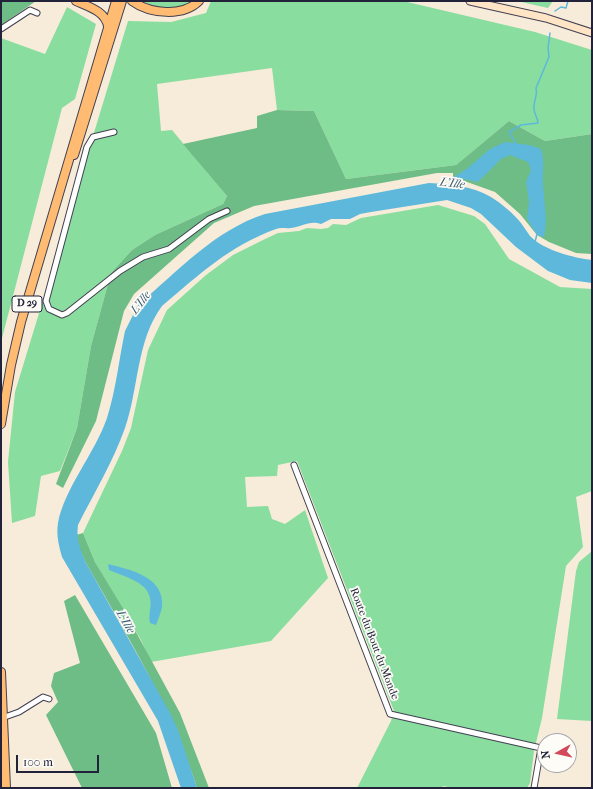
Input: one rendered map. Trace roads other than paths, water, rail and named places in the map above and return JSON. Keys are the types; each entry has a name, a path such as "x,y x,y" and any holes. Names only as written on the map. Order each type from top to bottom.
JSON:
{"main road":[{"path":"76,1 99,12 111,27"},
{"name":"D 29","path":"108,1 114,4 111,27"},
{"name":"D 29","path":"1,424 11,365 22,322 62,187 75,135 111,27 122,1"},
{"path":"132,1 141,6 169,12 185,10 199,1"},
{"path":"470,1 566,24 592,33"},
{"path":"1,672 6,788"}],"street":[{"path":"1,29 30,10 36,12"},
{"path":"114,132 93,137 87,147 46,301 49,309 62,315 67,313 120,271 143,258 170,249 209,219 227,211"},
{"name":"Route du Bout du Monde","path":"294,465 390,714 541,748 534,788"},
{"path":"2,718 19,712 42,697 49,699"}],"water":[{"path":"505,142 529,145 541,149 543,157 543,184 546,218 544,237 537,235 527,219 529,201 526,182 531,170 528,162 510,155 501,159 478,182 454,177 468,168 490,149"},
{"name":"L'Ille","path":"429,183 469,188 491,197 511,212 530,236 536,241 559,252 592,260 592,283 570,280 548,271 516,247 481,214 471,208 447,200 360,214 350,219 331,219 321,224 313,223 289,228 278,228 259,236 229,252 162,306 147,334 139,365 130,413 125,428 109,465 78,525 78,539 80,549 86,563 178,730 197,788 181,788 158,721 62,557 59,545 57,527 61,510 66,497 102,431 107,418 115,386 125,331 138,305 183,265 213,241 247,221 265,214"},
{"path":"108,564 145,576 158,588 162,607 156,625 150,623 149,617 151,604 148,592 139,583 109,570"}],"waterway":[{"path":"555,11 561,7 566,8 568,1"},
{"path":"516,144 509,132 521,125 538,123 534,109 536,88 549,57 548,48 550,33"},
{"path":"535,242 537,234"}]}
